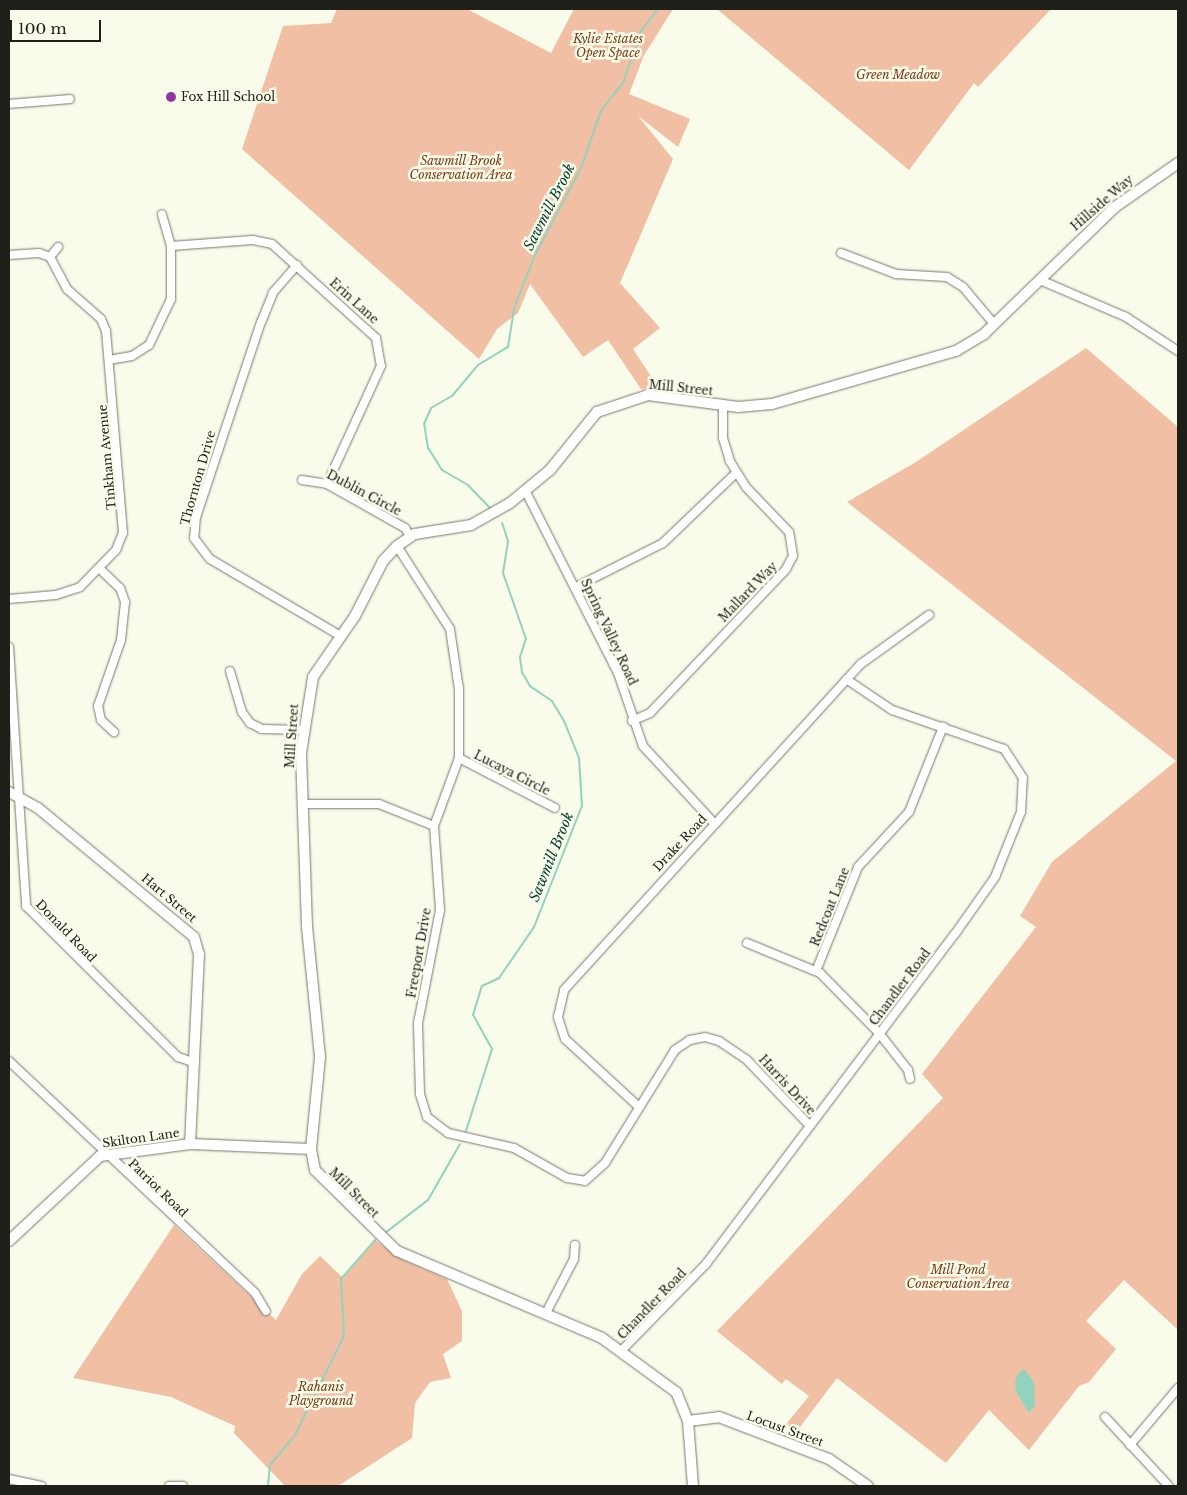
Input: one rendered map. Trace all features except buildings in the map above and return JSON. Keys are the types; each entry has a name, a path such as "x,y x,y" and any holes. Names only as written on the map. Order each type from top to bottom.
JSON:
{"street":[{"path":"9,104 70,99"},
{"name":"Hillside Way","path":"1049,270 1115,207 1178,163"},
{"path":"109,360 135,355 156,337 173,288 171,246 162,214"},
{"name":"Erin Lane","path":"171,246 261,241 278,248 371,332 382,354 380,370 327,484"},
{"path":"9,255 39,253 50,257 58,247"},
{"path":"841,253 896,274 928,273 953,280 994,324"},
{"name":"Tinkham Avenue","path":"9,599 71,591 100,569 116,550 123,529 109,360 103,322 67,289 50,257"},
{"name":"Thornton Drive","path":"297,265 274,293 261,322 196,517 194,538 210,560 339,635"},
{"name":"Mill Street","path":"693,1486 688,1421 678,1394 622,1350 546,1313 397,1251 321,1180 311,1149 320,1058 307,926 302,730 316,670 397,546 410,536 471,525 526,492 555,464 587,420 609,406 656,395 723,405 772,404 931,360 971,343 994,324 1049,270"},
{"path":"1040,280 1126,317 1178,351"},
{"name":"Mallard Way","path":"632,721 651,712 792,559 789,532 736,473 723,438 723,405"},
{"path":"576,587 665,542 736,473"},
{"name":"Dublin Circle","path":"302,480 327,484 405,528 410,536"},
{"name":"Spring Valley Road","path":"526,492 576,587 618,673 632,721 648,755 714,823"},
{"name":"Freeport Drive","path":"397,546 454,639 460,689 459,758 434,826 440,910 418,1032 420,1094 427,1117 444,1132 514,1148 567,1178 582,1181 602,1168 639,1107"},
{"path":"100,569 118,586 125,602 121,640 98,706 101,720 114,732"},
{"name":"Drake Road","path":"639,1107 568,1042 559,1022 559,1003 570,982 846,680 877,650 929,615"},
{"name":"Donald Road","path":"9,647 13,794 22,894 27,909 179,1058 195,1063"},
{"path":"230,671 240,708 250,724 262,729 302,730"},
{"name":"Chandler Road","path":"622,1350 706,1264 990,886 1023,803 1023,778 1008,752 892,710 846,680"},
{"name":"Redcoat Lane","path":"816,971 858,867 912,807 943,727"},
{"name":"Lucaya Circle","path":"459,758 555,808"},
{"name":"Hart Street","path":"13,794 38,808 194,937 198,954 195,1063 190,1144"},
{"path":"304,804 379,804 434,826"},
{"path":"748,942 816,971 879,1033 908,1070 910,1079"},
{"name":"Harris Drive","path":"639,1107 674,1050 690,1040 708,1038 752,1064 810,1126"},
{"name":"Patriot Road","path":"9,1061 255,1293 266,1312"},
{"name":"Skilton Lane","path":"9,1241 87,1164 106,1154 190,1144 311,1149"},
{"path":"546,1313 574,1259 575,1245"},
{"path":"1130,1445 1178,1388"},
{"name":"Locust Street","path":"688,1421 719,1417 822,1455 868,1486"},
{"path":"1104,1417 1169,1486"},
{"path":"9,1479 41,1486"},
{"path":"169,1486 183,1486"}],"green space":[{"name":"Sawmill Brook Conservation Area","path":"337,9 467,9 551,53 574,9 673,9 644,55 629,94 690,119 678,147 638,116 673,159 620,283 660,328 633,349 658,387 641,389 608,340 583,357 530,284 518,313 497,329 479,359 242,149 283,26 331,23"},
{"name":"Green Meadow","path":"717,9 1050,10 978,87 974,83 909,170"},
{"name":"Mill Pond Conservation Area","path":"1086,348 1178,427 1178,1330 1124,1280 1086,1321 1116,1349 1089,1382 1079,1386 1029,1450 989,1410 946,1463 837,1378 791,1439 778,1434 809,1396 786,1379 782,1384 717,1331 943,1098 922,1074 1036,927 1020,916 1052,862 1176,761 847,502 916,462"},
{"name":"Rahanis Playground","path":"174,1225 276,1320 302,1274 320,1256 343,1278 375,1240 403,1260 447,1279 462,1311 462,1341 443,1354 451,1378 430,1382 415,1403 412,1438 338,1486 285,1486 234,1433 235,1426 171,1397 73,1378"}],"water":[{"path":"1024,1369 1034,1382 1035,1406 1029,1413 1015,1390 1016,1376"}],"waterway":[{"name":"Sawmill Brook","path":"491,509 468,485 442,470 428,448 424,424 431,408 452,396 478,365 508,347 514,308 535,255 581,168 601,111 623,83 641,31 658,9"},
{"name":"Sawmill Brook","path":"466,1131 492,1049 473,1015 482,986 499,978 534,927 582,806 579,758 564,721 552,701 530,686 522,672 520,657 526,639 503,573 508,541 502,523"},
{"name":"Sawmill Brook","path":"385,1233 428,1200 460,1144"},
{"name":"Sawmill Brook","path":"268,1486 270,1465 295,1435 344,1336 341,1279 375,1240"}],"place":[{"name":"Fox Hill School","path":"171,97"}],"park label":[{"name":"Kylie Estates Open Space","path":"608,46"}]}
